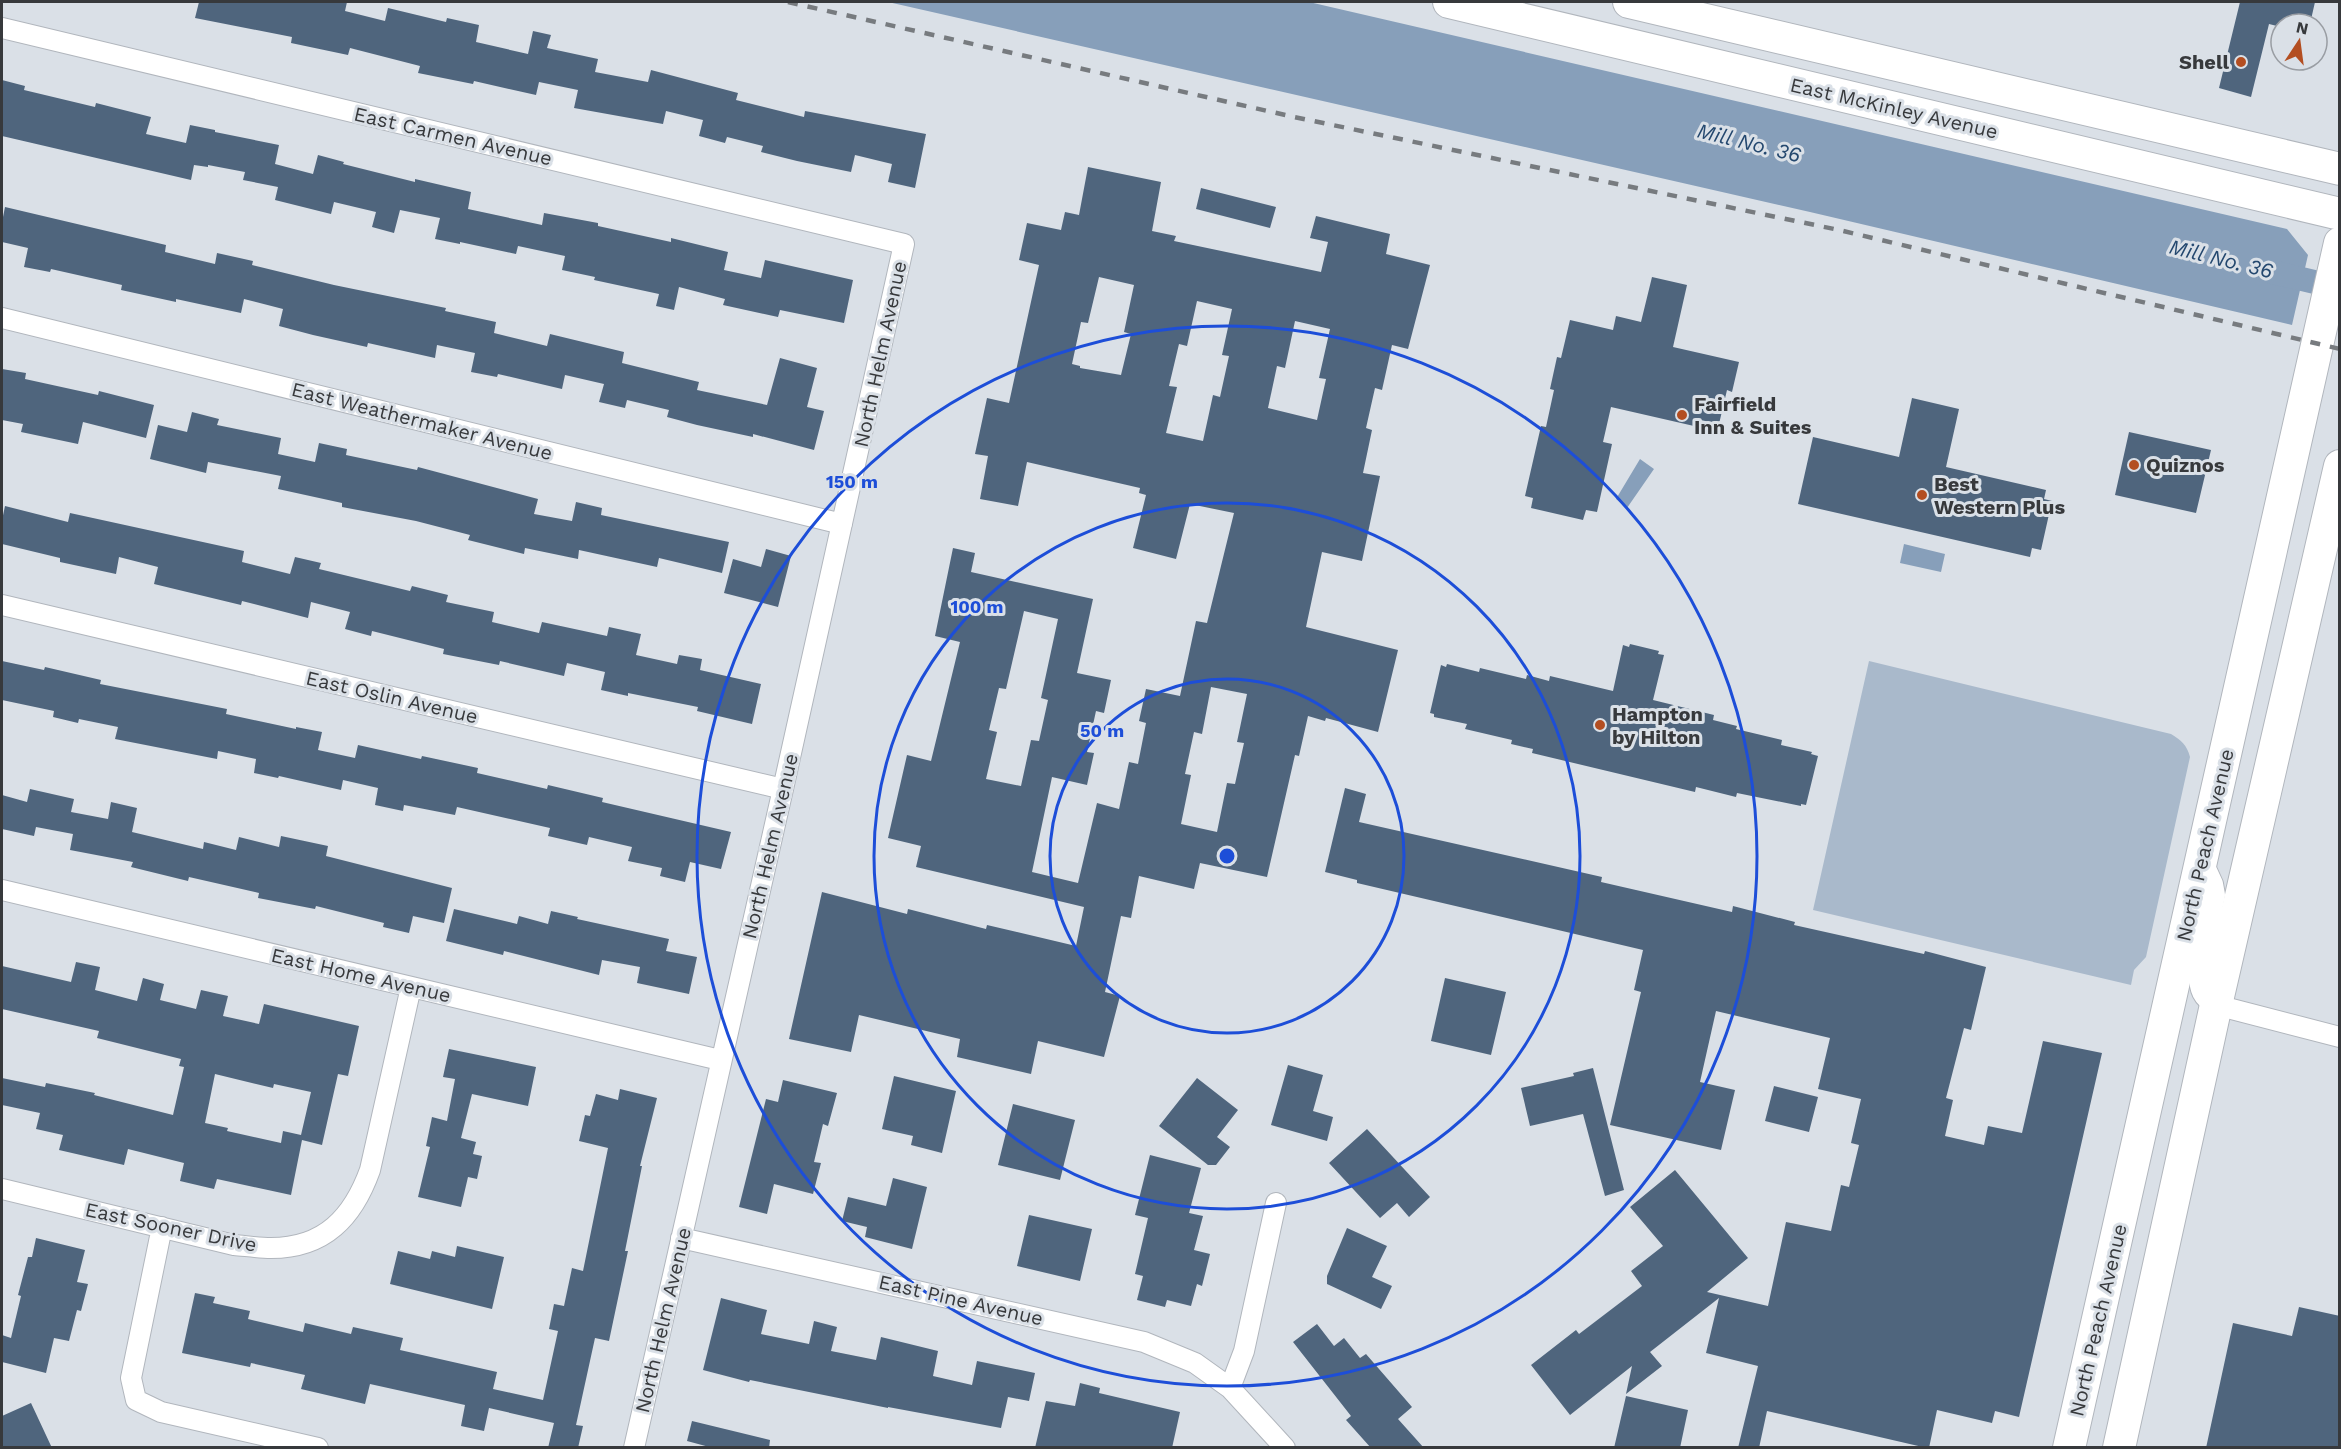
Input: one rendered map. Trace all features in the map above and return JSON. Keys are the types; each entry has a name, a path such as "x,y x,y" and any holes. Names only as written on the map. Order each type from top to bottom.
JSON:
{"main road":[{"name":"East McKinley Avenue","path":"1449,2 2340,214"},
{"path":"1535,2 1689,37 1709,38 1725,33 1735,26"},
{"path":"1629,2 2340,169"},
{"name":"North Peach Avenue","path":"2069,1448 2337,253"},
{"path":"2119,1448 2216,1005 2340,466"},
{"path":"2091,1448 2121,1304 2118,1226"}],"street":[{"name":"East Carmen Avenue","path":"2,28 904,244"},
{"name":"North Helm Avenue","path":"634,1448 904,244"},
{"name":"East Weathermaker Avenue","path":"2,318 843,524"},
{"name":"East Oslin Avenue","path":"2,605 783,789"},
{"path":"2202,860 2213,884 2215,895 2199,985 2203,995 2216,1005 2340,1037"},
{"name":"East Home Avenue","path":"2,890 720,1060"},
{"name":"East Sooner Drive","path":"2,1189 234,1245 271,1248 303,1245 327,1233 347,1215 361,1194 370,1170 411,987"},
{"path":"1230,1388 1244,1351 1276,1203"},
{"path":"162,1227 131,1378 136,1400 161,1412 318,1448"},
{"name":"East Pine Avenue","path":"681,1238 1144,1342 1195,1364 1230,1388 1285,1448"}],"shaded area":[{"path":"1869,661 2171,734 2183,743 2190,757 2146,957 2134,970 2131,985 1813,910"}],"water":[{"path":"888,2 1309,2 2287,229 2308,255 2292,325 1810,212"},
{"path":"1640,459 1654,469 1627,508 1616,499"},
{"path":"1904,544 1945,554 1941,572 1900,563"}],"building":[{"path":"199,2 347,2 345,11 385,21 388,8 446,22 447,18 479,25 476,42 528,54 533,31 551,35 547,48 598,59 595,72 648,82 651,70 738,93 736,100 804,117 805,111 926,134 915,188 888,182 892,164 855,155 851,172 761,152 763,146 727,137 725,143 699,136 703,120 666,111 663,124 574,108 578,90 539,82 536,95 474,81 473,84 418,73 420,66 350,48 348,55 291,43 292,37 195,18"},
{"path":"2240,2 2315,2 2313,12 2269,12 2269,24 2251,97 2219,88"},
{"path":"2,80 25,86 24,90 95,107 96,103 151,117 146,134 186,143 190,125 279,145 275,164 313,174 318,155 344,162 343,164 415,182 415,179 471,192 468,209 542,225 544,213 598,223 598,226 671,242 671,238 728,252 724,270 761,278 765,260 853,280 844,323 780,310 778,317 723,305 725,299 679,287 674,310 656,306 659,294 594,280 595,277 562,270 565,256 518,246 516,254 435,239 440,218 400,210 394,233 372,227 376,212 334,202 331,214 275,200 278,187 243,180 245,172 208,165 208,167 194,165 191,180 2,136"},
{"path":"1088,167 1161,182 1152,231 1176,236 1174,241 1321,272 1328,242 1310,238 1316,216 1390,234 1386,254 1430,265 1408,349 1392,345 1382,390 1375,388 1366,428 1372,430 1363,473 1380,476 1362,561 1322,552 1306,627 1398,650 1378,732 1326,718 1325,721 1308,716 1299,756 1295,755 1267,877 1200,863 1194,889 1139,876 1131,918 1121,916 1105,992 1120,996 1104,1057 1038,1041 1031,1074 957,1057 960,1039 859,1015 851,1052 789,1039 822,892 907,914 908,909 986,929 987,925 1076,946 1084,907 916,867 921,846 888,838 907,755 931,761 960,642 935,636 953,548 975,553 971,572 1093,599 1077,673 1111,680 1104,713 1096,711 1087,752 1094,753 1087,785 1052,777 1032,872 1078,883 1097,803 1119,809 1129,762 1138,764 1146,723 1139,721 1146,689 1180,696 1196,621 1207,623 1234,513 1190,504 1176,559 1133,548 1146,495 1139,493 1140,488 1027,462 1018,506 980,499 988,456 975,454 987,398 1009,403 1039,265 1019,260 1027,223 1061,230 1065,212 1079,215","holes":["1099,277 1134,285 1124,332 1131,334 1121,375 1080,368 1072,364 1081,322 1088,323","1197,301 1232,309 1222,355 1229,356 1220,397 1213,395 1203,441 1166,433 1177,387 1169,386 1179,344 1187,346","1295,321 1330,329 1319,378 1326,379 1317,420 1268,408 1277,366 1285,368","1024,611 1058,619 1041,698 1048,700 1039,741 1031,740 1021,786 986,779 997,732 989,730 999,688 1006,689","1211,687 1247,694 1237,742 1244,743 1235,784 1227,783 1217,832 1181,824 1191,775 1185,774 1194,732 1202,734"]},
{"path":"1201,188 1276,207 1270,228 1196,209"},
{"path":"5,207 166,245 165,252 215,264 217,253 253,261 252,265 334,285 446,308 445,311 496,322 494,333 547,346 550,334 624,352 622,363 699,382 697,390 767,405 780,358 817,368 807,407 824,411 814,450 753,434 753,437 667,417 669,410 627,400 625,408 599,402 604,384 565,375 562,389 498,374 497,377 471,372 475,353 437,345 435,358 368,343 367,347 279,326 283,309 244,299 241,313 121,290 122,285 51,269 50,272 24,267 28,248 2,242"},
{"name":"Fairfield Inn & Suites","path":"1652,277 1687,285 1673,347 1739,362 1732,392 1727,390 1719,424 1696,419 1694,426 1611,407 1603,442 1612,444 1597,512 1586,510 1583,520 1531,508 1533,498 1525,496 1541,426 1546,427 1554,390 1550,389 1557,357 1561,358 1570,320 1613,330 1616,316 1641,322"},
{"path":"2,369 26,373 25,379 98,395 99,391 154,405 146,438 83,422 78,444 21,432 23,424 2,420"},
{"name":"Best Western Plus","path":"1912,398 1959,409 1946,467 2046,490 2044,499 2052,501 2041,550 2032,548 2030,557 1798,504 1813,437 1899,457"},
{"path":"192,412 219,419 217,425 281,438 278,454 315,462 319,443 347,449 346,455 417,470 418,467 538,499 534,514 572,521 576,502 602,508 601,515 729,542 722,573 659,558 657,567 579,550 578,559 525,548 524,554 468,540 470,535 416,521 342,507 342,503 278,489 281,476 208,462 206,473 150,459 158,425 187,432"},
{"path":"2129,432 2211,450 2196,513 2115,495"},
{"path":"5,506 68,522 70,513 244,551 242,562 290,574 295,557 321,563 319,569 410,591 412,586 448,595 446,602 494,612 492,622 539,633 542,622 607,636 609,627 641,634 636,655 677,664 679,655 702,659 700,670 761,684 752,724 697,711 698,707 601,690 605,672 567,663 564,676 500,661 499,665 443,654 444,649 372,631 371,636 345,629 350,612 311,602 308,618 242,601 241,605 154,584 158,567 119,557 116,574 60,562 60,558 2,544 2,520"},
{"path":"766,549 791,556 778,607 724,593 733,559 761,567"},
{"name":"Hampton by Hilton","path":"1630,644 1659,651 1658,654 1664,655 1653,700 1714,715 1713,720 1737,726 1736,729 1782,740 1781,745 1812,752 1811,754 1818,756 1806,805 1801,804 1801,806 1737,793 1736,797 1696,787 1695,792 1532,753 1533,749 1511,744 1512,740 1465,729 1467,724 1434,717 1434,714 1430,713 1441,665 1446,667 1447,664 1479,672 1480,668 1526,679 1527,675 1549,681 1550,676 1613,691 1623,645 1629,647"},
{"path":"2,661 44,670 45,667 101,680 100,684 227,709 226,714 296,729 296,727 322,732 318,750 355,758 358,745 421,759 422,756 478,768 477,773 547,789 548,785 603,798 602,802 731,832 721,869 690,862 685,882 660,876 662,868 628,861 632,847 589,837 587,845 548,836 550,828 457,807 455,815 404,805 403,811 375,805 378,788 343,780 341,790 279,776 278,778 254,773 256,759 218,751 217,759 115,739 118,727 79,719 78,723 53,717 54,711 2,700"},
{"path":"1345,788 1366,794 1359,822 1602,877 1601,882 1732,912 1733,906 1795,922 1794,925 1924,954 1925,951 1986,967 1971,1030 1964,1028 1946,1098 1953,1100 1945,1136 1984,1145 1988,1126 2022,1133 2043,1041 2102,1053 2019,1417 1995,1411 1992,1423 1937,1410 1929,1448 1927,1448 1767,1411 1759,1448 1738,1448 1758,1366 1706,1353 1719,1298 1650,1352 1662,1366 1626,1394 1632,1366 1570,1415 1531,1365 1576,1330 1579,1334 1642,1286 1631,1271 1663,1246 1630,1207 1675,1170 1748,1258 1707,1292 1768,1306 1786,1222 1831,1231 1841,1185 1849,1187 1859,1145 1851,1143 1861,1099 1818,1089 1830,1038 1716,1011 1700,1082 1735,1090 1721,1150 1610,1125 1641,992 1634,990 1643,950 1357,883 1357,880 1325,872"},
{"path":"30,789 74,799 71,812 108,819 111,802 137,808 132,832 203,849 204,842 236,850 239,837 279,847 281,836 328,846 326,856 452,888 444,923 413,916 409,933 383,927 384,923 316,906 315,909 258,898 259,893 189,877 188,881 131,867 133,862 70,850 73,834 36,827 34,836 2,829 2,795 27,802"},
{"path":"454,909 517,924 519,916 548,924 551,911 669,939 666,951 697,957 689,994 637,983 640,967 602,960 599,975 504,951 503,955 446,941"},
{"path":"76,962 100,967 95,990 137,1001 143,978 164,984 160,1000 196,1009 201,990 228,996 223,1016 259,1024 264,1004 359,1026 348,1076 338,1074 322,1145 302,1140 291,1195 217,1179 214,1189 180,1181 184,1163 128,1149 124,1165 59,1150 63,1135 36,1129 40,1113 2,1105 2,1078 45,1087 46,1083 95,1093 94,1095 173,1115 184,1067 179,1066 181,1059 97,1038 99,1031 2,1009 2,966 71,982","holes":["215,1074 273,1088 274,1084 311,1092 301,1135 283,1131 281,1143 227,1131 228,1128 205,1123"]},
{"path":"1445,978 1506,992 1491,1055 1431,1041"},
{"path":"449,1049 536,1067 528,1106 472,1094 461,1138 476,1142 473,1154 482,1156 477,1179 468,1177 461,1207 418,1197 430,1147 426,1146 432,1117 447,1121 455,1079 443,1077"},
{"path":"1288,1065 1323,1075 1313,1111 1333,1117 1327,1141 1271,1125"},
{"path":"1593,1068 1624,1190 1605,1196 1583,1114 1530,1126 1521,1088 1574,1076 1573,1073"},
{"path":"894,1076 956,1091 942,1153 911,1145 913,1136 882,1129"},
{"path":"1197,1078 1238,1110 1217,1137 1230,1147 1216,1165 1208,1165 1159,1126"},
{"path":"783,1080 837,1093 828,1126 823,1124 814,1162 821,1163 813,1194 774,1184 767,1214 739,1207 766,1099 778,1102"},
{"path":"1774,1086 1818,1097 1809,1132 1765,1121"},
{"path":"620,1089 657,1098 640,1166 642,1166 625,1251 628,1251 609,1341 595,1338 576,1425 583,1426 578,1448 548,1448 554,1423 489,1408 484,1431 461,1426 465,1405 370,1384 365,1404 301,1389 305,1375 251,1363 250,1367 182,1353 195,1293 215,1297 213,1303 250,1311 248,1319 303,1332 305,1323 351,1334 353,1327 403,1338 400,1350 497,1372 493,1389 543,1400 558,1331 549,1329 554,1304 564,1306 572,1268 583,1271 608,1148 579,1141 585,1115 590,1116 596,1094 618,1100"},
{"path":"1013,1104 1075,1120 1060,1180 998,1165"},
{"path":"1367,1129 1430,1197 1409,1217 1397,1203 1380,1218 1329,1163"},
{"path":"1150,1155 1201,1168 1189,1213 1203,1216 1194,1250 1210,1254 1202,1286 1197,1284 1191,1306 1167,1300 1165,1307 1137,1300 1143,1276 1135,1274 1148,1218 1135,1215"},
{"path":"893,1178 927,1187 912,1249 865,1237 867,1227 842,1221 848,1197 886,1206"},
{"path":"1029,1215 1092,1229 1080,1281 1017,1266"},
{"path":"1347,1228 1387,1246 1372,1277 1392,1286 1381,1309 1327,1284 1327,1276"},
{"path":"36,1238 85,1250 77,1282 88,1284 81,1311 77,1310 69,1341 54,1338 46,1373 2,1362 2,1335 11,1338 21,1296 18,1295 28,1257 32,1257"},
{"path":"457,1246 504,1257 492,1309 390,1284 398,1251 430,1259 432,1251 455,1257"},
{"path":"721,1298 767,1310 761,1334 809,1344 814,1321 837,1327 831,1351 876,1360 881,1337 938,1351 933,1376 972,1385 977,1361 1035,1373 1029,1401 1008,1397 1001,1428 750,1380 749,1382 703,1370"},
{"path":"2299,1307 2340,1316 2340,1448 2206,1448 2233,1323 2292,1336"},
{"path":"1317,1324 1334,1346 1344,1338 1360,1358 1366,1354 1412,1407 1398,1419 1424,1448 1371,1448 1346,1420 1351,1416 1293,1342"},
{"path":"1080,1383 1100,1388 1099,1393 1180,1412 1172,1448 1035,1448 1046,1401 1075,1406"},
{"path":"1626,1396 1688,1410 1680,1448 1614,1448"},
{"path":"31,1403 52,1448 2,1448 2,1416"},
{"path":"692,1421 770,1440 769,1448 713,1448 687,1441"}],"waterway":[{"name":"Mill No. 36","path":"2272,272 2340,288"}],"railway":[{"path":"788,2 1294,117 1839,230 2340,349"}],"place":[{"name":"Shell","path":"2241,62"},
{"name":"Fairfield Inn & Suites","path":"1682,415"},
{"name":"Quiznos","path":"2134,465"},
{"name":"Best Western Plus","path":"1922,495"},
{"name":"Hampton by Hilton","path":"1600,725"}]}
